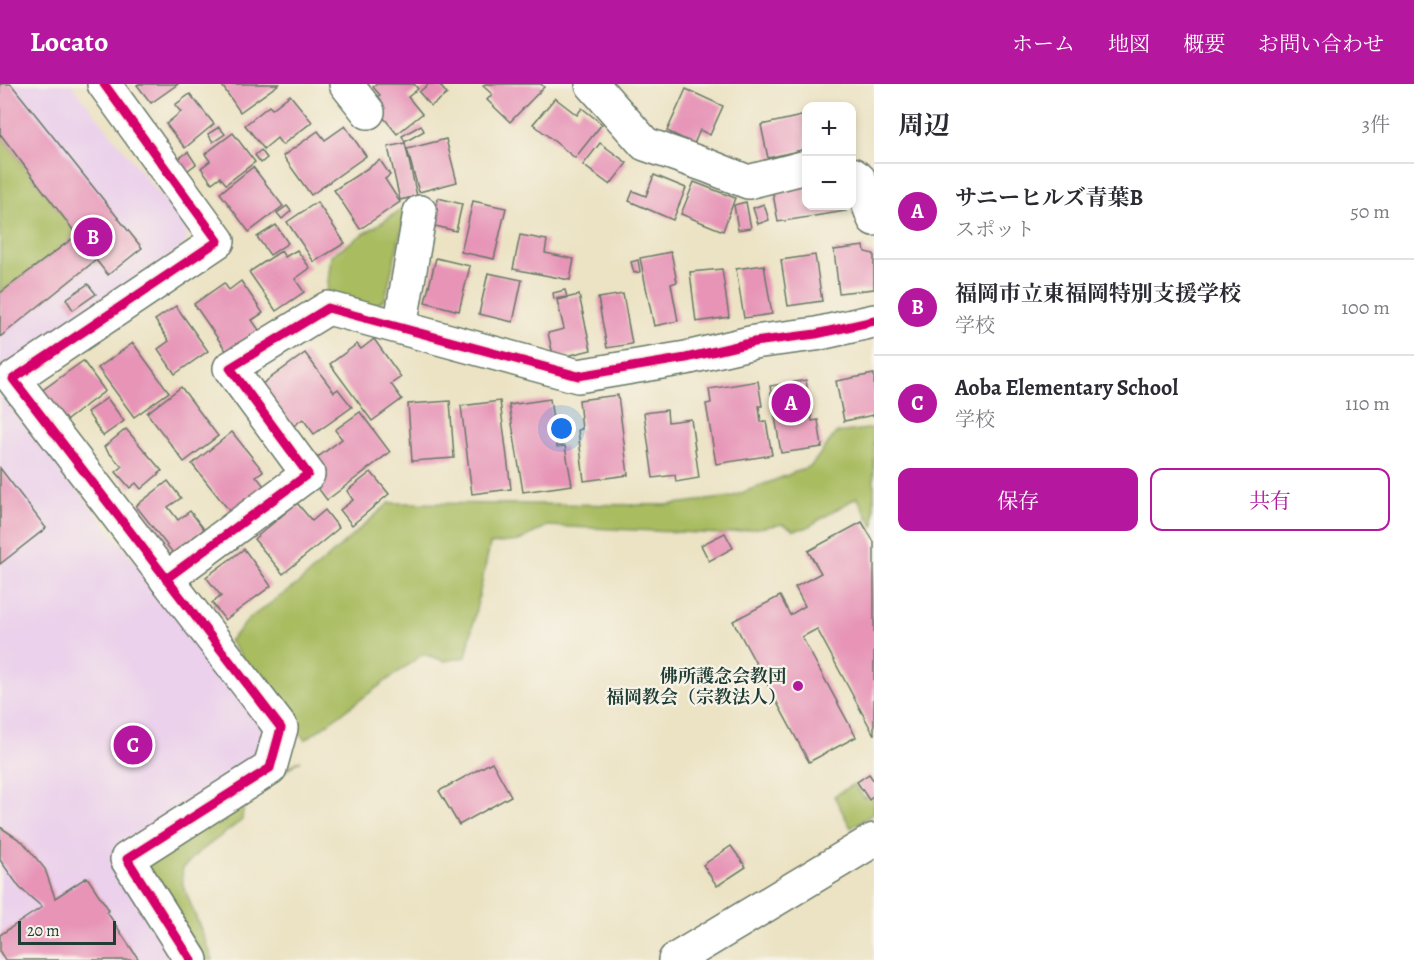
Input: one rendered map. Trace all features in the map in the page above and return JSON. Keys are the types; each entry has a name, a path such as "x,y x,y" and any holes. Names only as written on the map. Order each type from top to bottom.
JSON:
{"street":[{"path":"104,84 218,241 13,379 280,728 270,768 127,859 191,960"},
{"path":"346,84 368,112"},
{"path":"592,84 645,144 748,182 802,168"},
{"path":"856,177 859,179 874,219"},
{"path":"399,327 420,212"},
{"path":"166,579 308,474 230,368 328,308 578,376 686,358 754,342 816,334 874,321"},
{"path":"675,960 874,840"}],"shaded area":[{"path":"0,84 71,84 188,230 185,244 0,377"},
{"path":"0,392 270,733 261,757 112,858 178,960 0,960"}],"green space":[{"path":"0,136 77,235 0,293"},
{"path":"407,206 385,299 371,308 327,292 331,255"},
{"path":"874,428 874,528 857,497 806,528 794,530 783,524 722,534 547,526 519,541 490,544 466,657 445,661 423,654 305,740 229,641 251,617 299,583 389,503 666,505 731,497 811,466 836,433"},
{"path":"301,760 244,799 242,820 198,853 182,869 183,885 213,960 206,960 138,859"},
{"path":"854,784 864,798 874,793 874,813 851,828 834,796"}],"building":[{"path":"0,84 11,84 142,248 108,275 96,260 0,337 0,293 77,235 0,136"},
{"path":"178,84 151,103 137,85"},
{"path":"221,84 279,84 240,112"},
{"path":"377,84 414,84 418,89 408,97 422,114 397,134 371,102 380,95 373,87"},
{"path":"429,84 439,84 447,94 431,106 419,92"},
{"path":"485,84 541,84 544,87 510,122 487,100 492,94 483,86"},
{"path":"686,89 723,106 710,135 700,130 694,144 667,131"},
{"path":"190,94 214,124 185,148 166,124 181,112 175,105"},
{"path":"290,95 312,122 282,145 277,138 264,149 245,125 269,106 272,109"},
{"path":"555,98 577,115 582,108 602,124 575,158 533,124"},
{"path":"802,116 802,150 768,158 761,125"},
{"path":"421,125 424,131 405,142 402,136"},
{"path":"345,126 366,156 311,195 283,156 318,131 325,140"},
{"path":"219,127 225,134 213,142 208,134"},
{"path":"233,133 255,162 226,184 220,177 212,183 201,168 210,161 205,154"},
{"path":"446,139 457,182 419,192 407,149"},
{"path":"405,143 417,196 400,200 388,147"},
{"path":"600,143 627,163 610,185 583,165"},
{"path":"261,150 267,158 261,163 255,155"},
{"path":"188,152 196,164 180,176 171,164"},
{"path":"380,160 390,175 385,179 400,202 360,229 334,190"},
{"path":"253,167 283,206 249,232 220,193"},
{"path":"654,175 686,188 673,220 629,201 633,191 646,196"},
{"path":"694,182 735,198 723,231 681,214"},
{"path":"802,183 802,210 846,211 778,222 772,188"},
{"path":"438,198 462,204 456,231 431,225"},
{"path":"473,201 506,208 494,259 461,252"},
{"path":"317,202 345,243 314,262 287,222"},
{"path":"746,202 751,228 738,230 734,205"},
{"path":"764,204 769,220 758,224 753,208"},
{"path":"287,206 291,211 282,219 277,213"},
{"path":"276,225 288,243 270,255 257,237"},
{"path":"520,235 547,240 545,253 574,259 570,280 513,269"},
{"path":"864,246 865,252 874,254 874,289 839,293 834,250"},
{"path":"297,250 310,268 295,279 304,292 276,311 249,272 281,251 285,257"},
{"path":"671,252 677,282 671,284 678,321 654,326 640,258"},
{"path":"815,255 822,301 788,306 781,260"},
{"path":"436,258 470,266 459,311 425,302"},
{"path":"638,260 640,272 634,273 631,262"},
{"path":"764,265 772,314 744,318 736,269"},
{"path":"722,269 729,317 696,322 690,272"},
{"path":"488,273 522,280 513,322 479,314"},
{"path":"241,281 263,313 252,320 259,330 227,352 194,304 224,283 229,290"},
{"path":"88,284 96,294 73,310 66,299"},
{"path":"565,290 567,297 554,299 553,293"},
{"path":"623,294 632,344 607,348 598,298"},
{"path":"579,295 591,350 554,359 548,333 564,329 557,300"},
{"path":"176,306 208,351 175,374 158,349 169,341 155,320"},
{"path":"374,339 401,377 391,384 402,399 372,421 330,364 357,344 361,349"},
{"path":"133,343 169,392 134,417 98,368"},
{"path":"305,353 334,392 338,389 352,407 314,434 303,419 288,430 258,387"},
{"path":"83,361 105,391 63,423 40,392"},
{"path":"874,374 874,415 844,421 836,381"},
{"path":"806,380 812,421 818,420 822,447 781,453 770,386"},
{"path":"758,381 762,406 759,406 761,422 766,421 772,455 716,464 706,404 711,403 709,389"},
{"path":"181,387 218,436 184,462 147,413"},
{"path":"618,395 628,475 584,481 578,430 582,429 579,400"},
{"path":"107,398 124,421 103,436 87,412"},
{"path":"550,399 557,447 565,446 572,485 523,492 509,405"},
{"path":"450,401 454,458 412,461 408,404"},
{"path":"500,401 511,489 472,494 461,406"},
{"path":"667,410 668,422 691,419 699,478 676,482 675,475 653,478 644,413"},
{"path":"360,412 390,452 327,500 312,480 314,460 342,439 335,430"},
{"path":"126,429 162,471 141,489 136,483 130,488 116,472 122,467 104,447"},
{"path":"232,432 263,471 256,476 264,486 231,513 192,464"},
{"path":"0,468 46,528 0,564"},
{"path":"371,472 389,494 352,525 340,510 353,500 347,491"},
{"path":"168,481 181,498 168,507 178,520 190,511 204,529 173,553 136,506"},
{"path":"297,503 312,521 325,510 339,528 283,574 254,539"},
{"name":"佛所護念会教団 福岡教会（宗教法人）","path":"862,522 874,542 874,735 817,629 802,637 856,737 809,762 733,621 780,596 790,615 805,606 795,587 821,573 808,551"},
{"path":"725,533 733,548 709,561 701,545"},
{"path":"244,549 271,586 225,620 212,603 221,596 206,577"},
{"path":"492,762 511,796 459,825 439,791"},
{"path":"869,774 874,781 874,796 869,800 857,782"},
{"path":"0,827 23,842 45,869 55,898 87,877 139,960 5,960 0,952 0,935 42,907 20,888 0,860"},
{"path":"731,846 746,867 717,886 703,865"}],"cycle path":[{"path":"104,84 218,241 13,379 281,728 270,768 127,859 191,960"},
{"path":"166,579 308,474 230,368 328,308 578,376 686,358 754,342 816,334 874,321"}],"place":[{"name":"福岡市立東福岡特別支援学校","path":"93,237"},
{"name":"サニーヒルズ青葉B","path":"791,403"},
{"name":"佛所護念会教団 福岡教会（宗教法人）","path":"798,686"},
{"name":"Aoba Elementary School","path":"133,745"}]}
